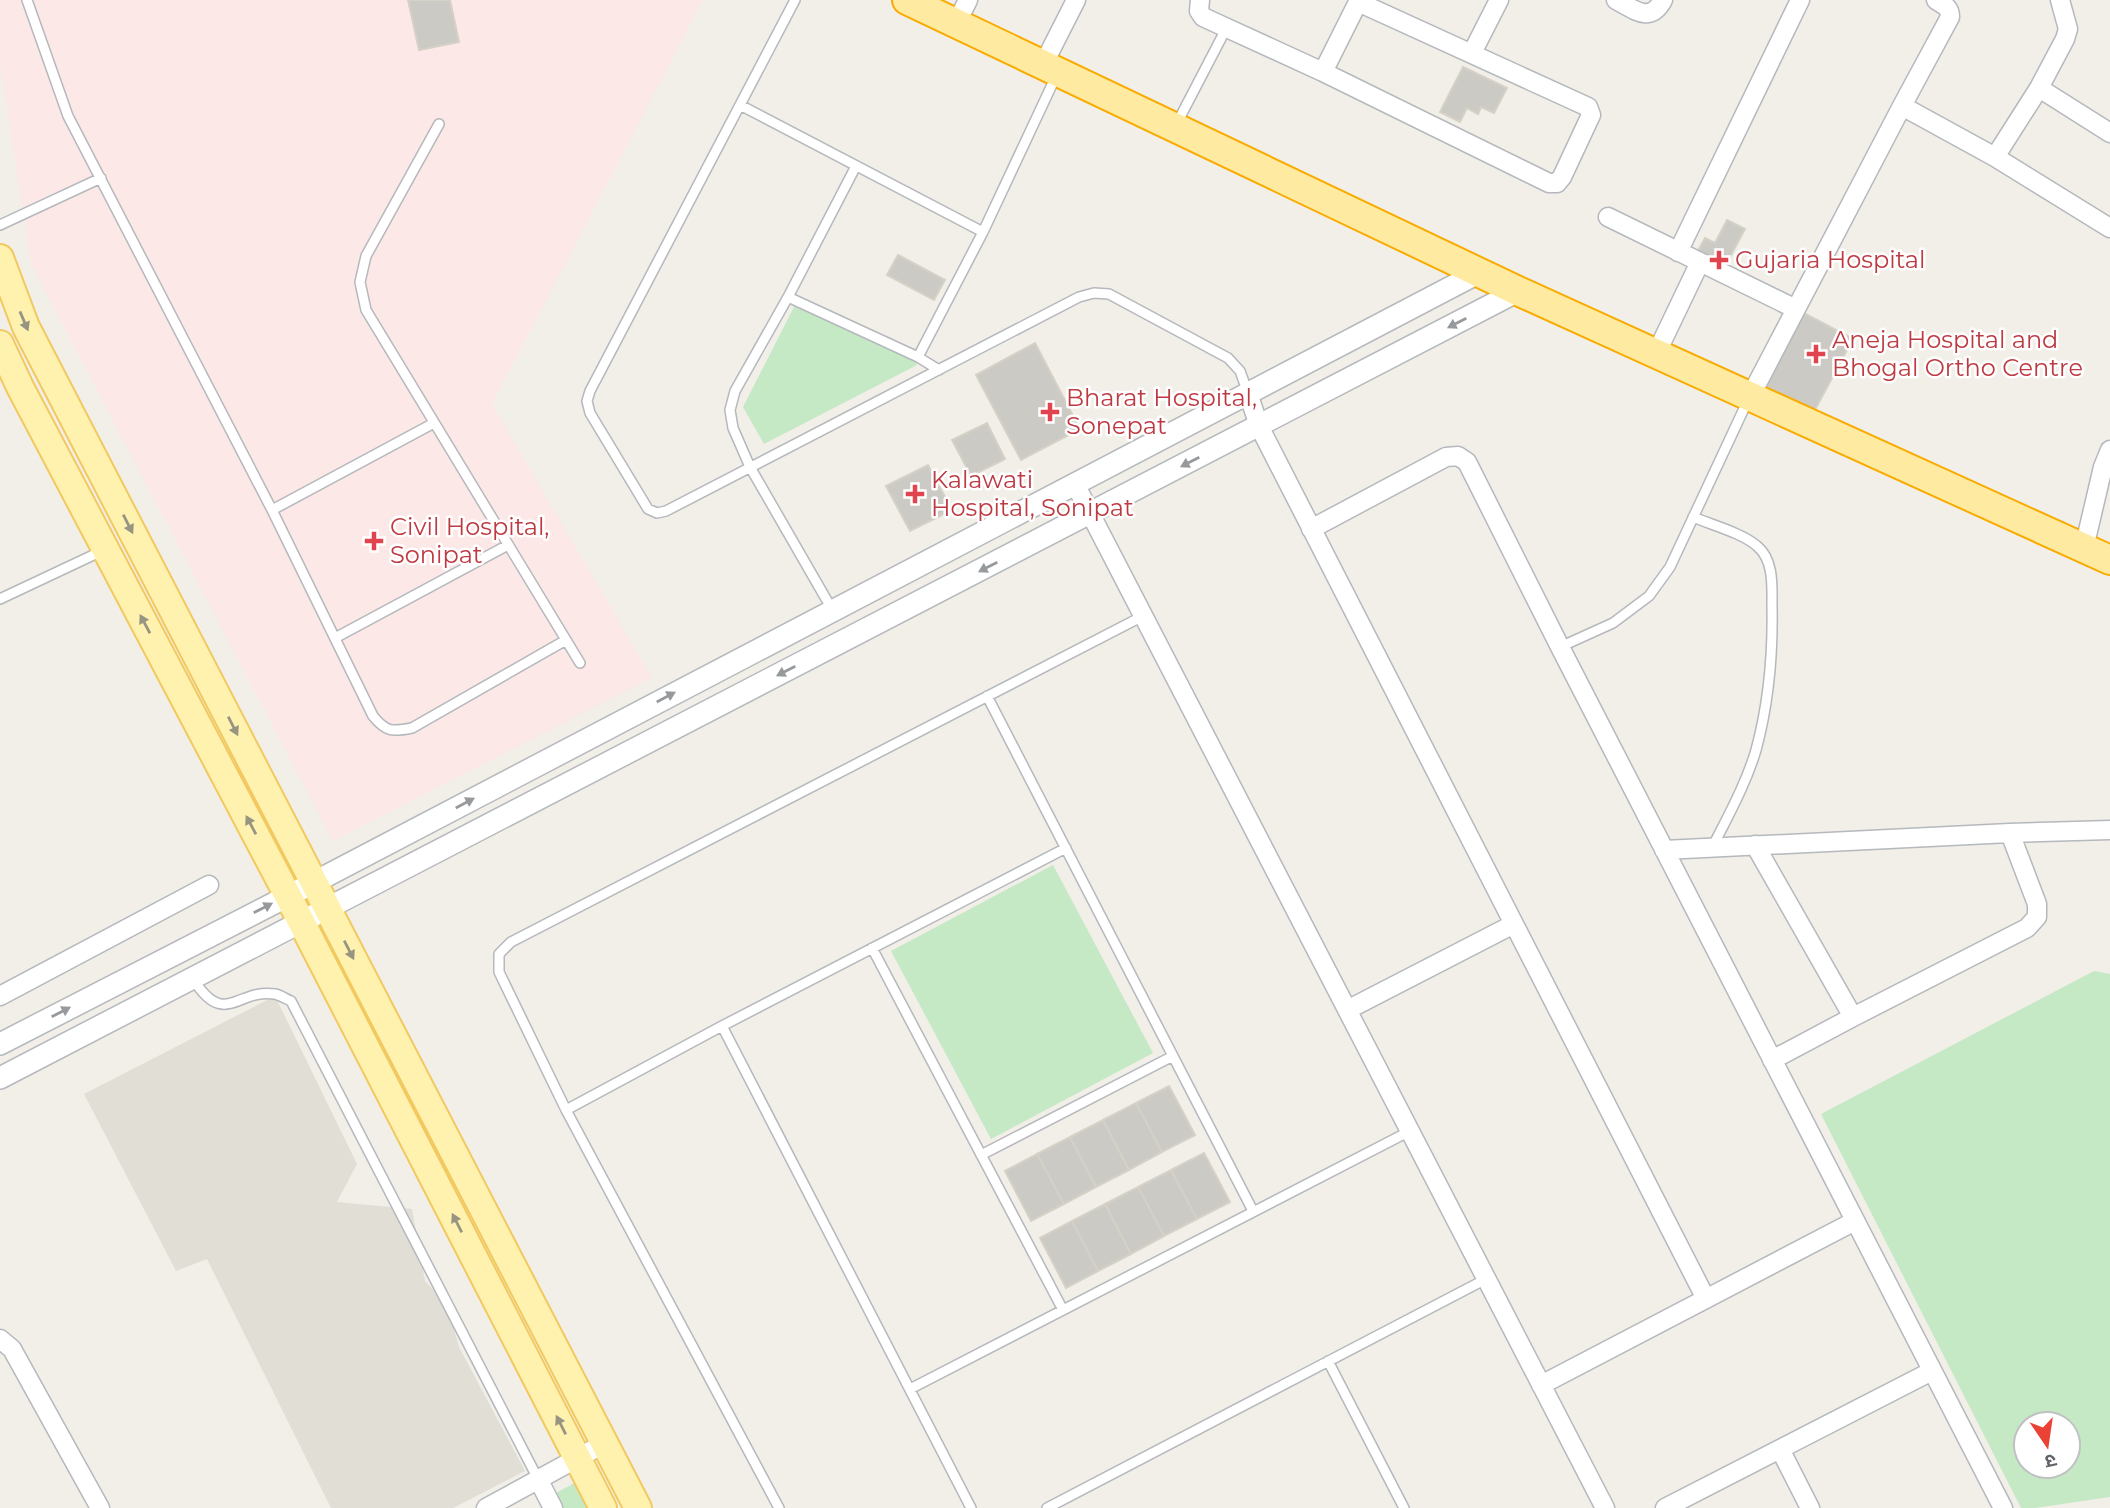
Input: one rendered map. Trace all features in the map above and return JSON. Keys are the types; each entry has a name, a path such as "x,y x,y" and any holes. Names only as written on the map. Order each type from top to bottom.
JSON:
{"highway":[{"path":"907,0 962,12 1050,69 1478,273 2110,560"}],"main road":[{"path":"0,258 26,327 638,1508"},
{"path":"1,350 288,895 603,1508"}],"street":[{"path":"1050,69 1076,0"},
{"path":"1200,0 1199,11 1203,17 1323,72 1549,183 1557,183 1562,177 1591,115 1588,107 1359,1 1323,72"},
{"path":"1472,53 1499,0"},
{"path":"1616,0 1641,13 1651,13 1659,8 1663,0"},
{"path":"1678,252 1800,0"},
{"path":"1750,397 1950,18 1950,11 1936,0"},
{"path":"1995,156 2039,88 2065,39 2068,29 2060,0"},
{"path":"2039,88 2109,130"},
{"path":"1902,106 1995,156 2110,228"},
{"path":"1608,217 1796,309"},
{"path":"1656,354 1700,262"},
{"path":"0,1044 1478,273"},
{"path":"0,1078 1518,291"},
{"path":"1248,393 1258,426 1706,1299"},
{"path":"2084,548 2110,450"},
{"path":"1311,528 1446,457 1458,456 1466,462 2003,1508"},
{"path":"1075,484 1605,1508"},
{"path":"1664,850 2110,830"},
{"path":"1772,1060 2027,928 2037,917 2036,904 2010,833"},
{"path":"1755,845 1853,1017"},
{"path":"0,996 209,884"},
{"path":"1347,1010 1514,924"},
{"path":"1541,1385 1855,1221"},
{"path":"0,1339 12,1349 100,1508"},
{"path":"1665,1508 1932,1371"},
{"path":"486,1508 605,1443"},
{"path":"1780,1449 1810,1508"},
{"path":"538,1479 553,1508"}],"lane":[{"path":"27,0 68,116 272,510 373,716 381,727 395,732 412,728 566,640"},
{"path":"795,0 587,401 590,412 648,509 657,513 666,511 1079,297 1094,293 1109,294 1228,358 1240,371 1248,393"},
{"path":"1175,128 1227,27"},
{"path":"918,357 983,232 1050,69"},
{"path":"740,105 983,232"},
{"path":"439,124 366,256 360,282 366,310 580,663"},
{"path":"832,611 750,467 733,428 730,410 736,391 856,166"},
{"path":"0,225 100,178"},
{"path":"788,297 918,357 939,370"},
{"path":"1559,647 1613,623 1649,596 1670,567 1750,397"},
{"path":"272,510 434,423"},
{"path":"1693,517 1757,546 1767,559 1771,578 1773,639 1769,695 1755,752 1738,796 1712,848"},
{"path":"335,638 508,545"},
{"path":"0,599 106,550"},
{"path":"779,1508 566,1110 499,972 499,954 511,942 1143,615"},
{"path":"987,696 1253,1211"},
{"path":"566,1110 1066,848"},
{"path":"872,948 1063,1310"},
{"path":"193,979 212,1002 229,1005 258,995 277,994 290,1001 538,1479"},
{"path":"722,1026 971,1508"},
{"path":"981,1155 1173,1056"},
{"path":"910,1389 1410,1130"},
{"path":"1047,1508 1486,1279"},
{"path":"1328,1361 1404,1508"}],"shaded area":[{"name":"Civil Hospital, Sonipat","path":"0,0 703,0 492,404 652,678 333,841 31,264 0,62"},
{"path":"275,996 357,1164 337,1202 412,1209 425,1281 447,1304 459,1347 525,1471 453,1508 331,1508 207,1259 176,1271 84,1094"}],"green space":[{"path":"796,303 915,349 917,365 764,444 743,407"},
{"path":"1053,865 1153,1053 991,1139 891,951"},
{"path":"2094,971 2110,974 2110,1497 2021,1508 1821,1114"},
{"path":"578,1481 592,1508 564,1508 556,1493"}],"building":[{"path":"408,0 450,0 459,42 419,50"},
{"path":"1463,67 1507,88 1494,113 1481,107 1478,114 1467,108 1460,122 1440,112"},
{"path":"1727,220 1745,229 1723,270 1695,256 1705,238 1715,243"},
{"path":"898,255 945,280 934,300 887,275"},
{"path":"1800,311 1853,339 1809,421 1757,393"},
{"path":"1035,343 1080,429 1021,460 976,375"},
{"path":"987,423 1005,459 971,476 952,440"},
{"path":"928,465 952,510 910,531 886,486"},
{"path":"1169,1086 1195,1135 1162,1152 1136,1103"},
{"path":"1136,1103 1162,1152 1129,1170 1103,1120"},
{"path":"1103,1120 1129,1170 1096,1187 1070,1137"},
{"path":"1070,1137 1096,1187 1064,1204 1037,1154"},
{"path":"1204,1153 1230,1202 1197,1219 1171,1170"},
{"path":"1037,1154 1064,1204 1031,1221 1005,1171"},
{"path":"1171,1170 1197,1219 1164,1236 1138,1187"},
{"path":"1138,1187 1164,1236 1131,1254 1105,1204"},
{"path":"1105,1204 1131,1254 1098,1271 1072,1221"},
{"path":"1072,1221 1098,1271 1066,1288 1040,1238"}],"place":[{"name":"Gujaria Hospital","path":"1719,260"},
{"name":"Aneja Hospital and Bhogal Ortho Centre","path":"1816,354"},
{"name":"Bharat Hospital, Sonepat","path":"1050,412"},
{"name":"Kalawati Hospital, Sonipat","path":"915,494"},
{"name":"Civil Hospital, Sonipat","path":"374,541"}]}
